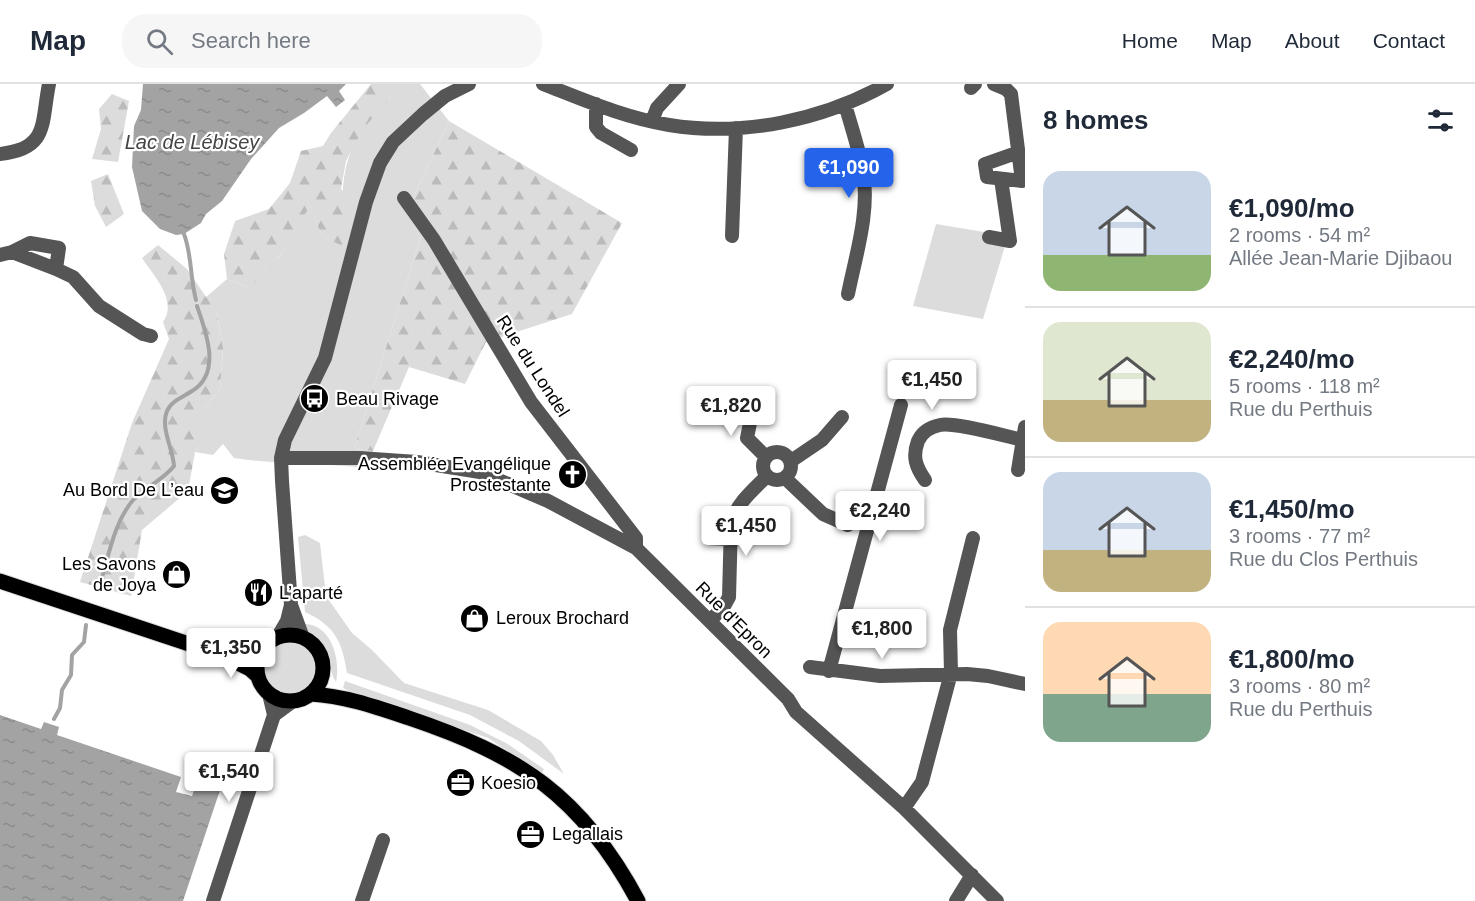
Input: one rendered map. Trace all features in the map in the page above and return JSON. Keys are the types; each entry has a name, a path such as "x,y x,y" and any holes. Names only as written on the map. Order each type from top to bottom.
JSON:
{"main road":[{"path":"0,581 222,655 250,669 258,676 269,694 280,700 293,701 311,694 358,701 449,731 498,753 526,769 591,828 608,851 638,901"},
{"path":"258,676 259,657 264,648 277,638 290,635 303,638 317,648 321,656 323,673 319,685 311,694"},
{"path":"222,655 264,648"},
{"path":"323,673 336,687 358,701"}],"street":[{"path":"0,154 25,149 36,142 42,127 49,84"},
{"path":"303,638 291,605 281,458 285,440 325,358 366,202 380,163 393,142 423,114 445,96 469,84"},
{"path":"543,84 596,104 652,121 692,128 736,128 792,120 845,104 887,84"},
{"path":"652,121 657,108 679,84"},
{"path":"1000,85 1011,94 1024,183 987,177 985,164 1019,152"},
{"path":"596,104 596,128 631,150"},
{"path":"845,104 863,171 865,194 862,225 848,294"},
{"path":"732,236 736,128"},
{"path":"989,237 1016,242 1001,179"},
{"name":"Rue du Londel","path":"404,198 434,240 531,402 636,538 636,549"},
{"path":"6,254 30,243 59,248 56,269"},
{"path":"6,254 56,269 73,277 99,306 142,333 151,336"},
{"path":"754,403 747,438 766,457"},
{"path":"829,671 901,405"},
{"path":"791,461 822,440 842,417"},
{"path":"925,480 916,467 915,450 921,436 928,429 948,425 1024,433 1018,470"},
{"path":"777,451 786,454 791,461 791,470 785,478 776,480 767,476 763,465 766,457 777,451"},
{"name":"Rue d'Epron","path":"281,458 394,460 480,472 548,501 636,549 788,699 796,712 904,808 997,901"},
{"path":"710,621 729,597 731,523 735,512 742,501 767,476"},
{"path":"785,478 824,514 848,525"},
{"path":"709,538 730,539"},
{"path":"904,808 922,782 951,673 950,630 972,538"},
{"path":"277,638 287,621 291,605"},
{"path":"810,667 880,676 951,673 988,676 1025,684"},
{"path":"213,901 274,715 269,694"},
{"path":"274,715 293,701"},
{"path":"362,901 383,840"},
{"path":"956,901 972,876"}],"green space":[{"path":"371,84 402,84 362,130 346,161 341,189 355,206 343,247 321,234 310,206 276,261 258,280 247,287 227,279 224,254 235,221 269,209 290,183 301,151 323,146"},
{"path":"402,84 420,84 449,121 406,213 422,233 354,449 373,451 371,469 234,458 223,444 213,455 195,452 201,444 201,412 220,390 223,348 217,313 205,298 227,279 247,287 279,257 310,205 321,234 343,246 343,186 354,144 366,124"},
{"path":"112,94 129,101 118,162 92,159 101,129 99,109"},
{"path":"449,121 622,223 572,314 486,342 465,384 409,367 373,451 354,449 422,233 406,213"},
{"path":"108,174 124,214 106,227 95,206 91,181"},
{"path":"936,224 1008,236 983,319 913,306"},
{"path":"158,245 187,269 217,313 223,348 220,390 201,412 201,444 195,452 188,491 142,530 131,596 80,582 132,423 169,339 163,322 168,306 166,297 142,258"},
{"path":"305,535 320,543 326,596 352,633 404,683 488,710 541,741 553,755 564,774 519,741 470,715 347,673 343,652 335,636 324,623 305,612 298,537"},
{"path":"302,624 312,625 327,635 337,663 336,682 325,649"},
{"path":"290,642 300,644 308,650 314,658 316,668 314,678 308,686 300,692 290,694 280,692 272,686 266,678 264,668 266,658 272,650 280,644"},
{"path":"345,681 470,725 506,743 544,769 542,773 488,738 349,691 343,688"}],"water":[{"name":"Lac de Lébisey","path":"143,84 346,84 339,91 345,100 336,107 327,96 279,128 251,159 222,201 206,214 201,223 184,234 176,235 160,229 142,211 132,167 134,126 141,110"},
{"path":"0,715 41,729 44,722 59,727 57,735 181,777 176,792 192,796 197,782 220,790 183,901 0,901"}],"waterway":[{"path":"184,234 196,300"},
{"path":"101,581 113,538 127,507 139,494 174,466 165,424 167,411 174,402 201,383 207,374 209,352 197,306"},
{"path":"54,719 60,708 62,690 71,675 72,655 84,642 86,625"}],"place":[{"name":"Beau Rivage","path":"315,399"},
{"name":"Assemblée Evangélique Prostestante","path":"572,474"},
{"name":"Au Bord De L’eau","path":"225,490"},
{"name":"Les Savons de Joya","path":"177,574"},
{"name":"L’aparté","path":"258,593"},
{"name":"Leroux Brochard","path":"475,618"},
{"name":"Koesio","path":"460,783"},
{"name":"Legallais","path":"531,834"}]}
